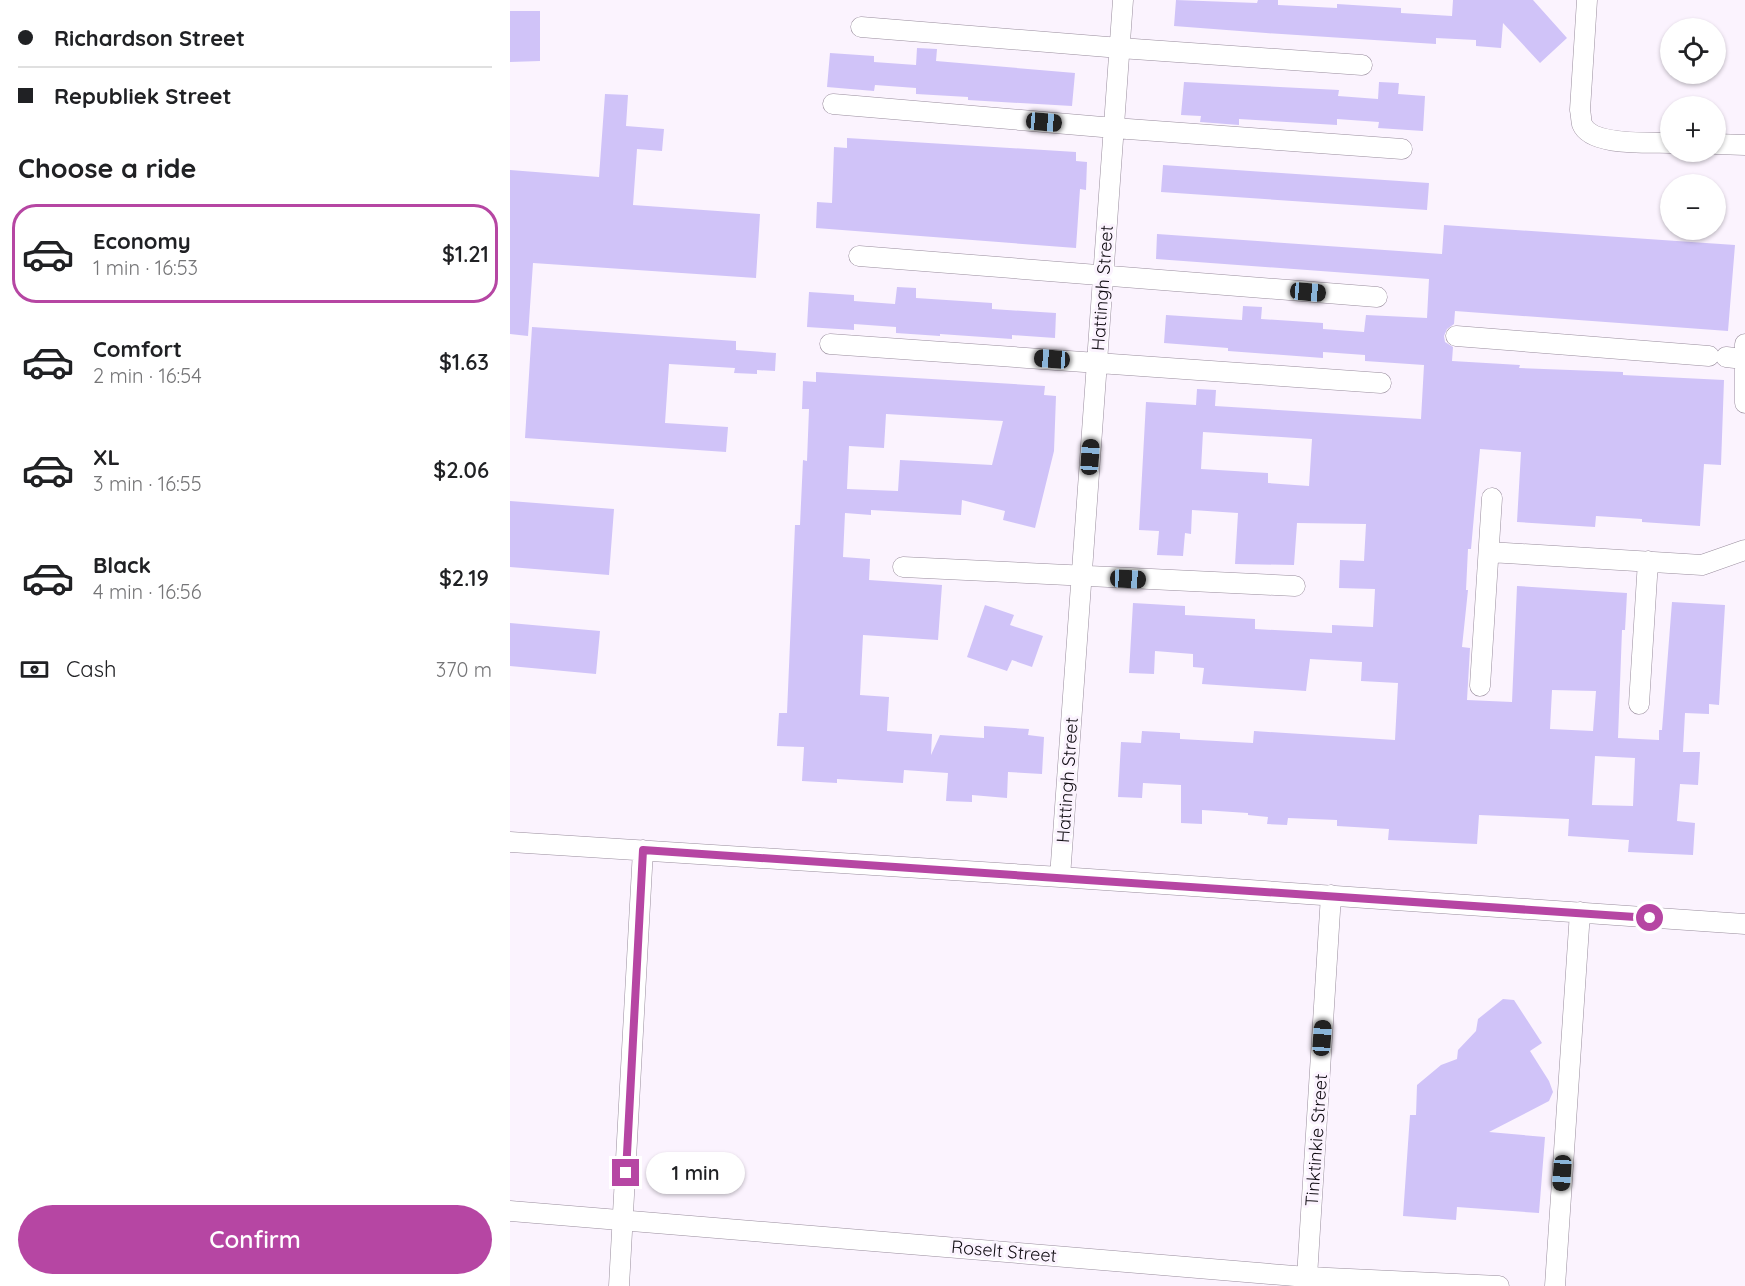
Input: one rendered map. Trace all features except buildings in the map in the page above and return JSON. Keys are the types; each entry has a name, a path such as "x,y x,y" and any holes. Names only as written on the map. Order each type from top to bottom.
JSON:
{"street":[{"name":"Hattingh Street","path":"1060,877 1123,0"},
{"path":"1587,0 1580,110 1582,125 1590,134 1603,139 1660,142"},
{"path":"861,27 1362,65"},
{"path":"833,104 1402,149"},
{"path":"1726,145 1745,146"},
{"path":"860,256 1377,297"},
{"path":"1456,336 1731,354 1745,403"},
{"path":"830,344 1381,383"},
{"path":"1480,686 1492,498"},
{"path":"1489,552 1702,565 1745,550"},
{"path":"1639,704 1648,561"},
{"path":"903,567 1295,586"},
{"path":"510,842 1745,924"},
{"path":"619,1286 643,850"},
{"name":"Tinktinkie Street","path":"1307,1277 1331,895"},
{"path":"1555,1286 1580,912"},
{"name":"Roselt Street","path":"510,1211 1307,1277 1498,1286"}],"route":[{"path":"626,1173 643,850 1650,918"}]}
